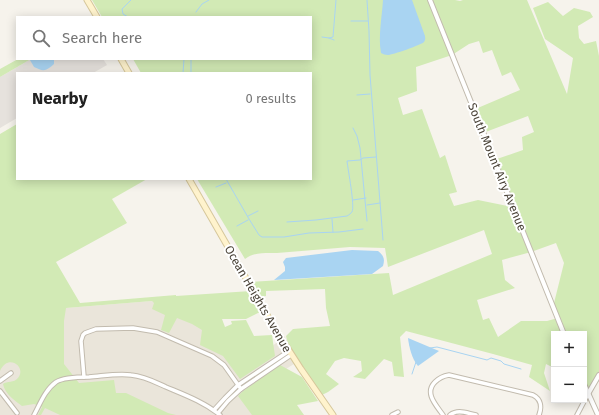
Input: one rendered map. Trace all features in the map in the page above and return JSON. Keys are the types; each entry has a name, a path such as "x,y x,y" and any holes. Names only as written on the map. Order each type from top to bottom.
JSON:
{"main road":[{"path":"87,0 96,16"},
{"path":"122,60 128,72"},
{"name":"Ocean Heights Avenue","path":"191,180 290,353 333,415"}],"street":[{"name":"South Mount Airy Avenue","path":"430,0 563,331"},
{"path":"84,377 81,341 85,332 96,329 128,327 157,332 208,354 224,365 241,389"},
{"path":"217,413 225,398 238,385 290,353"},
{"path":"217,413 241,389 290,353"},
{"path":"0,381 11,373"},
{"path":"34,415 46,394 55,383 64,379 125,374 144,378 189,397 204,404 217,413"},
{"path":"443,415 432,400 430,392 435,382 443,376 449,375 533,395 541,404 539,415"},
{"path":"576,415 599,375"},
{"path":"0,391 18,414"},
{"path":"588,394 598,415"},
{"path":"392,415 398,412"},
{"path":"450,415 456,412 461,412 476,415"}],"shaded area":[{"path":"29,60 104,60 107,65 95,72 16,72 16,119 0,128 0,77"},
{"path":"0,253 15,309 66,308 152,301 206,330 236,372 279,341 294,364 240,397 253,415 0,415"}],"green space":[{"path":"92,0 527,0 567,94 573,58 545,39 533,8 548,2 563,16 574,8 590,12 593,17 578,26 579,38 584,44 596,41 599,56 599,381 587,395 587,331 551,331 551,366 546,364 544,373 550,391 529,377 532,365 406,331 400,337 404,377 394,376 392,362 384,359 365,379 353,377 362,371 361,361 344,358 335,361 326,374 339,384 322,395 288,344 286,336 293,329 330,326 326,308 325,289 266,291 266,296 259,297 252,282 389,273 393,295 492,254 484,230 388,267 385,248 350,247 260,253 245,259 198,180 312,180 312,72 140,72 134,60 312,60 312,16 101,16","holes":["479,41 483,53 492,50 502,76 511,72 520,90 473,110 483,133 528,116 534,132 522,137 523,150 494,160 513,207 478,200 454,206 449,194 457,192 445,155 440,158 422,109 403,115 398,98 417,91 416,67 452,55 469,44","556,243 564,263 553,307 558,318 547,321 521,321 498,337 489,318 483,320 477,300 515,288 505,280 502,260"]},
{"path":"16,60 29,60 0,77 0,69"},
{"path":"16,125 16,180 145,180 112,199 127,223 56,262 80,303 176,295 251,291 262,311 246,319 222,319 225,327 232,324 231,321 246,320 254,336 272,335 275,356 240,379 223,356 200,345 202,330 177,318 169,333 161,330 165,315 152,309 154,303 152,301 66,308 64,321 64,364 79,383 114,380 116,393 126,393 168,413 176,415 60,415 45,408 41,415 38,415 42,407 34,404 22,406 13,399 4,388 3,384 16,380 20,374 20,370 18,366 12,362 3,366 0,371 0,134"},
{"path":"280,365 302,377 318,401 297,405 304,415 252,415 238,396"}],"water":[{"path":"383,0 412,0 425,36 424,42 391,55 381,53 380,33"},
{"path":"30,60 54,60 54,64 47,69 40,70 34,67"},
{"path":"352,250 378,251 384,258 383,266 372,274 274,280 285,271 283,262 286,258"},
{"path":"408,338 439,351 418,366 411,353"}],"waterway":[{"path":"126,16 123,14 122,9 131,0"},
{"path":"196,12 202,4 209,0"},
{"path":"322,37 333,37 336,0"},
{"path":"367,0 370,75 383,240"},
{"path":"351,21 368,21"},
{"path":"329,38 334,40"},
{"path":"183,72 184,60"},
{"path":"191,60 191,72"},
{"path":"357,95 370,94"},
{"path":"353,128 360,148 367,221"},
{"path":"287,222 347,216 352,212 353,208 347,161 376,157"},
{"path":"227,180 249,219 259,235 262,237 284,237 309,233 339,232 363,229"},
{"path":"216,187 226,183"},
{"path":"353,200 366,198"},
{"path":"367,205 380,203"},
{"path":"248,216 258,211"},
{"path":"332,219 333,232"},
{"path":"237,226 248,220"},
{"path":"430,348 437,347 487,360 491,358 521,369"},
{"path":"412,374 416,362"}]}
